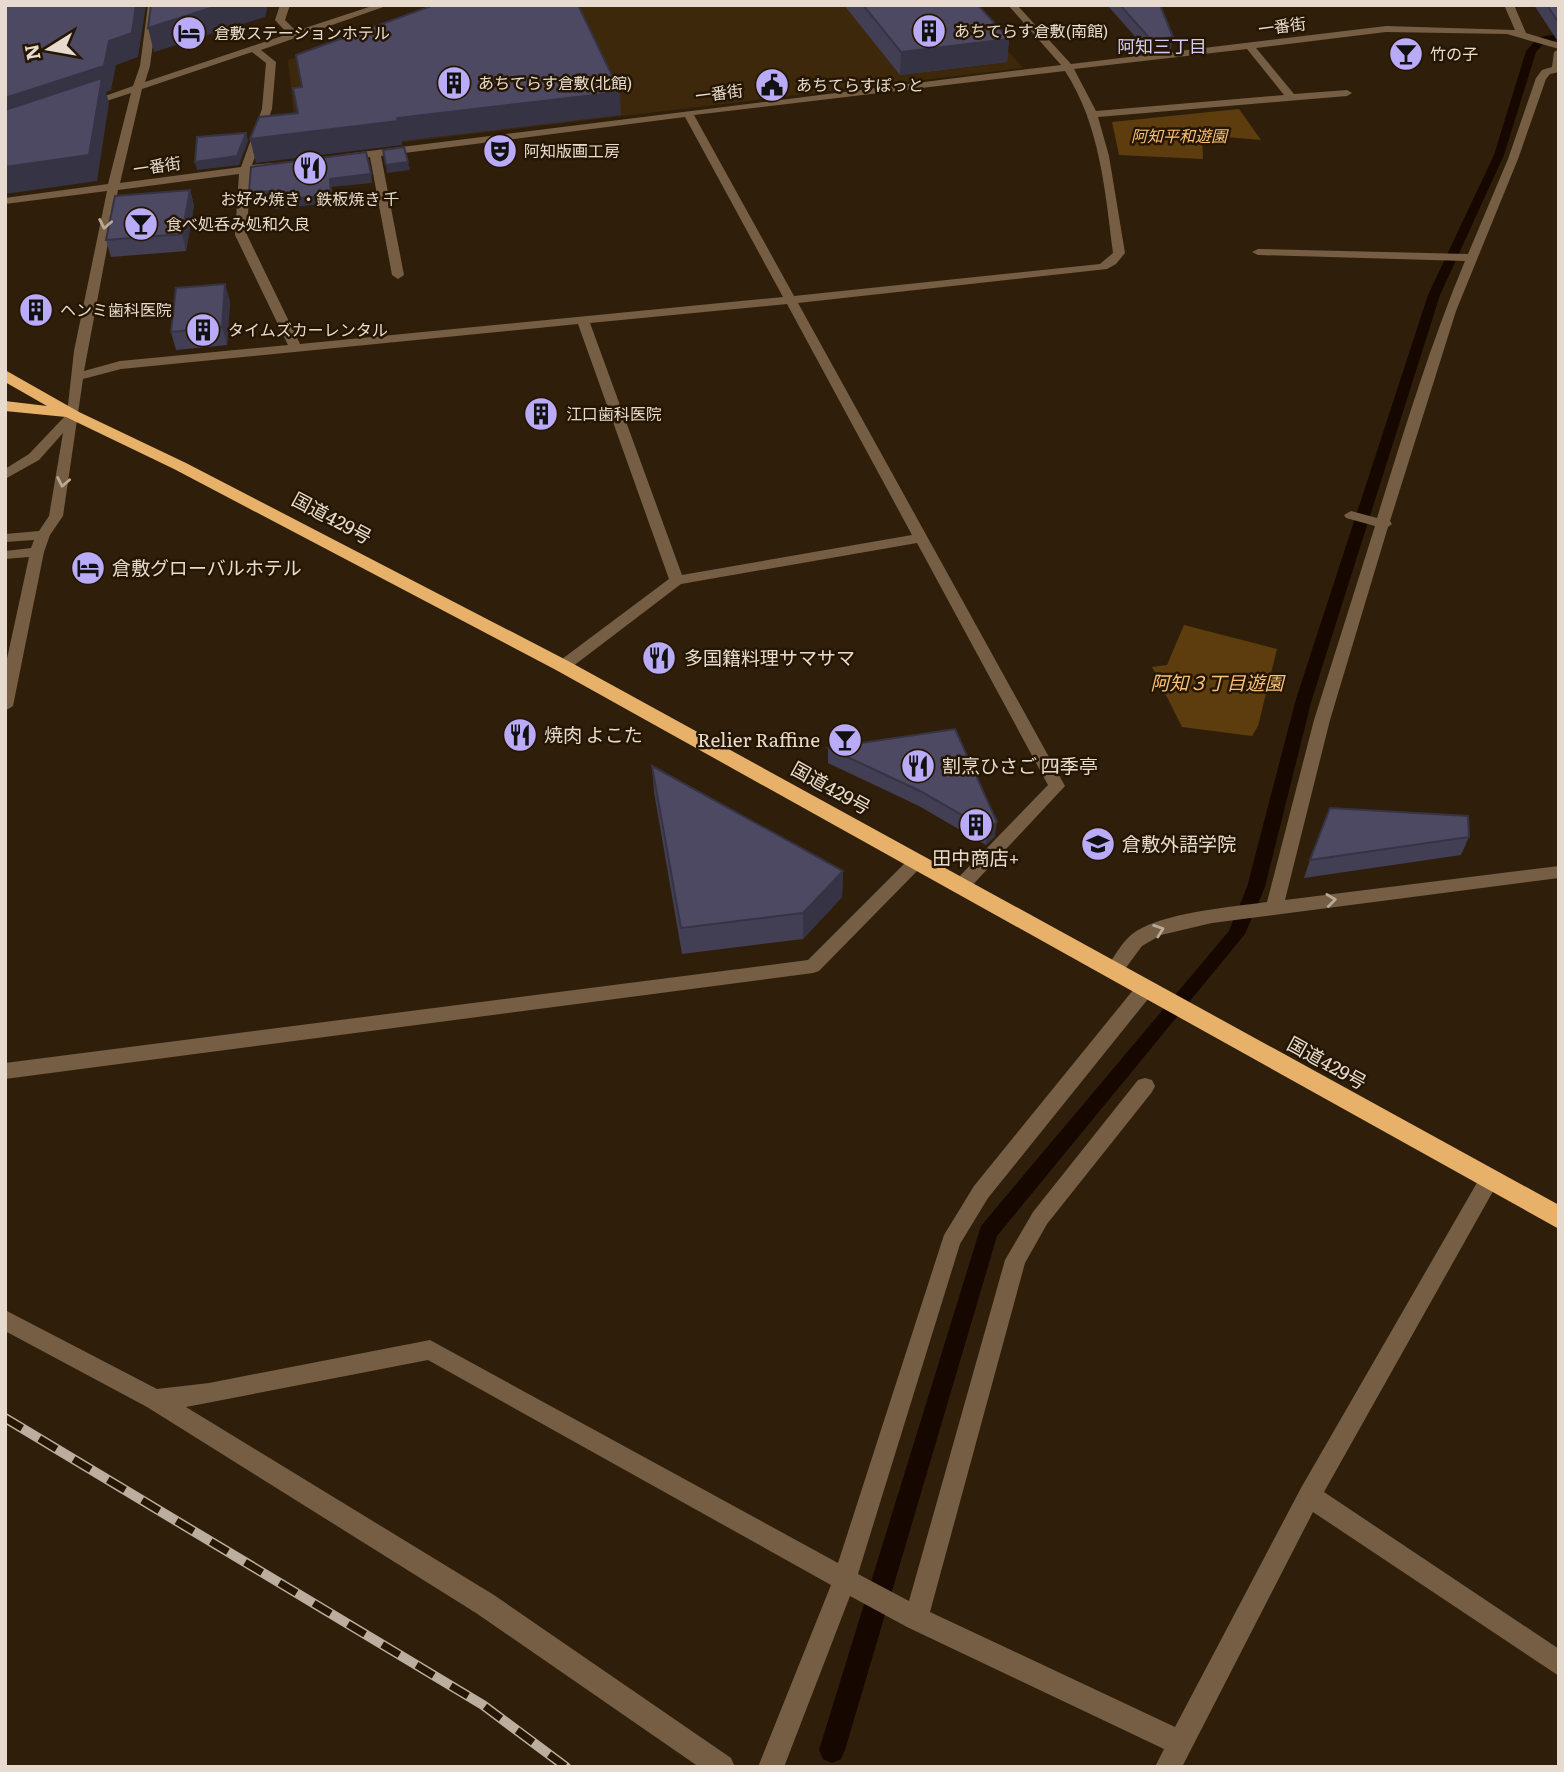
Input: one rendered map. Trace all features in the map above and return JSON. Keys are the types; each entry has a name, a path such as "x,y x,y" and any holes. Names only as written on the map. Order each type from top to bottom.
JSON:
{"highway":[{"name":"国道429号","path":"5,375 73,415 180,466 563,666 1559,1218"},
{"name":"国道429号","path":"5,406 73,415"}],"street":[{"path":"5,706 11,647 37,552 43,535 55,516 73,415 76,377 113,188 145,66 152,5"},
{"path":"285,5 279,20 294,35"},
{"path":"78,107 385,5"},
{"path":"76,377 120,366 1103,267 1112,262 1119,253 1106,161 1092,114 1069,68 1013,5"},
{"path":"1509,5 1527,36"},
{"name":"一番街","path":"336,158 1386,30 1508,32 1557,47"},
{"path":"1250,46 1292,98"},
{"path":"1269,908 1378,522 1466,258 1513,159 1541,78 1546,72 1558,70 1557,47"},
{"path":"254,49 271,62 267,109 245,170 241,235 296,348"},
{"path":"1092,114 1347,93"},
{"path":"688,113 1057,786 960,887"},
{"path":"375,153 398,275"},
{"name":"一番街","path":"5,201 284,165"},
{"path":"1258,252 1466,258"},
{"path":"583,321 677,580"},
{"path":"5,475 34,457 73,415"},
{"path":"1351,515 1378,522"},
{"path":"5,538 43,535"},
{"path":"563,666 677,580 921,538"},
{"path":"5,555 37,552"},
{"path":"5,1071 813,966 915,863"},
{"path":"1113,972 1136,941 1156,929 1221,914 1559,872"},
{"path":"771,1767 852,1585 951,1241 981,1192 1154,994"},
{"path":"908,1614 1015,1260 1040,1217 1145,1086"},
{"path":"1168,1767 1309,1496 1489,1181"},
{"path":"5,1320 155,1401 485,1604 722,1767"},
{"path":"155,1401 430,1350 852,1585 1180,1743"},
{"path":"1309,1496 1559,1664"}],"shaded area":[{"path":"455,5 967,5 1023,68 298,155 288,60"}],"green space":[{"name":"阿知平和遊園","path":"1239,109 1261,140 1202,135 1203,159 1119,155 1112,122"},
{"name":"阿知３丁目遊園","path":"1184,625 1277,649 1258,726 1252,736 1182,727 1152,667 1167,665"}],"building":[{"path":"5,5 136,5 132,33 109,41 104,66 5,98"},
{"path":"151,5 220,5 148,28"},
{"name":"あちてらす倉敷(北館)","path":"434,5 578,5 620,92 397,118 398,121 250,139 259,117 298,113 293,88 302,87 296,55"},
{"name":"あちてらす倉敷(南館)","path":"863,5 978,5 1009,39 901,52"},
{"path":"1120,5 1160,5 1173,37 1151,40"},
{"path":"1547,5 1559,5 1559,23"},
{"path":"102,78 89,155 5,167 5,110"},
{"path":"246,133 237,156 195,162 197,137"},
{"path":"404,147 408,162 386,165 383,150"},
{"path":"366,152 371,174 330,179 331,195 272,201 271,191 249,193 251,167"},
{"path":"190,190 182,234 106,240 115,196"},
{"path":"225,284 222,327 171,332 176,288"},
{"path":"955,729 997,822 988,830 920,791 828,748"},
{"path":"652,766 843,871 803,913 681,928"},
{"path":"1330,808 1468,816 1469,837 1310,860"}],"waterway":[{"path":"832,1750 988,1232 1236,934 1256,887 1304,699 1434,295 1499,155 1531,51 1542,39 1559,37"}],"railway":[{"path":"5,1418 483,1705 566,1767"}],"place":[{"name":"あちてらす倉敷(南館)","path":"929,31"},
{"name":"倉敷ステーションホテル","path":"189,33"},
{"name":"竹の子","path":"1406,54"},
{"name":"あちてらす倉敷(北館)","path":"454,83"},
{"name":"あちてらすぽっと","path":"772,85"},
{"name":"阿知版画工房","path":"500,151"},
{"name":"お好み焼き・鉄板焼き 千","path":"310,168"},
{"name":"食べ処呑み処和久良","path":"141,224"},
{"name":"ヘンミ歯科医院","path":"36,310"},
{"name":"タイムズカーレンタル","path":"203,330"},
{"name":"江口歯科医院","path":"541,414"},
{"name":"倉敷グローバルホテル","path":"88,568"},
{"name":"多国籍料理サマサマ","path":"659,658"},
{"name":"焼肉 よこた","path":"520,735"},
{"name":"Relier Raffine","path":"845,740"},
{"name":"割烹ひさご 四季亭","path":"918,766"},
{"name":"田中商店+","path":"976,825"},
{"name":"倉敷外語学院","path":"1098,844"}],"district":[{"name":"阿知三丁目","path":"1162,47"}]}
